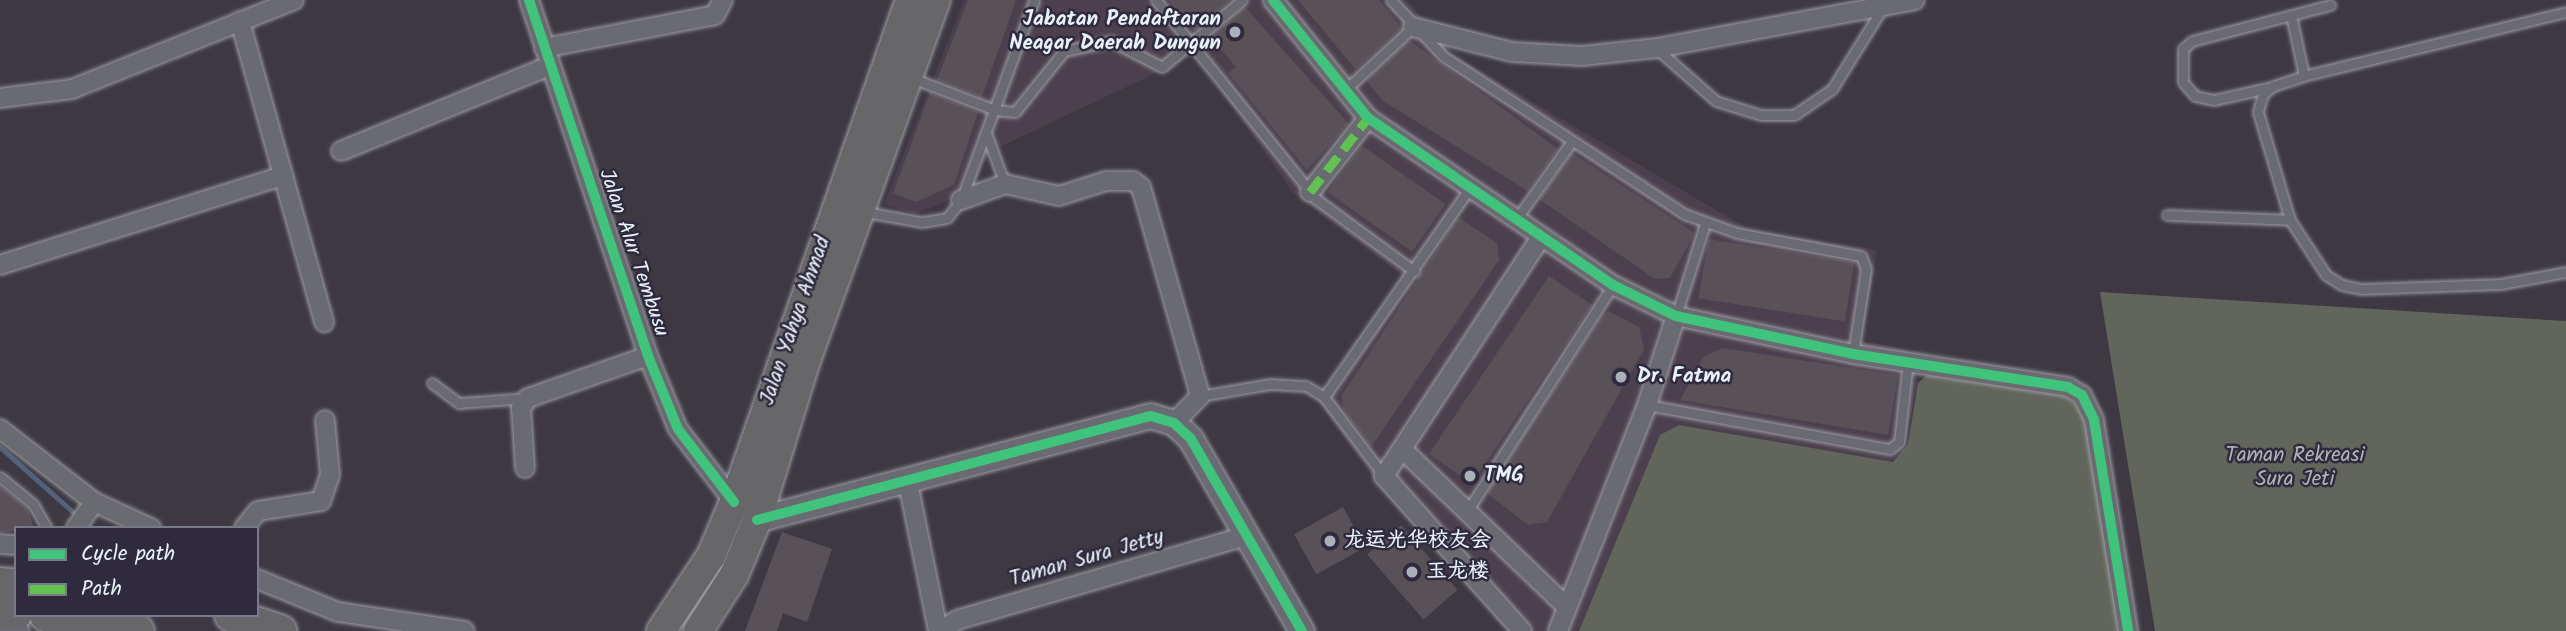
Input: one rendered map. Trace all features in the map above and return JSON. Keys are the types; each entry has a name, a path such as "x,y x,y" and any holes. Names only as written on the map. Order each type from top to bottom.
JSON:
{"highway":[{"path":"58,617 138,631"},
{"path":"237,617 280,631"}],"main road":[{"name":"Jalan Yahya Ahmad","path":"661,631 711,556 734,502 910,0"},
{"name":"Jalan Yahya Ahmad","path":"698,631 734,575 757,520 860,211 936,0"}],"street":[{"path":"0,98 57,94 294,0"},
{"name":"Jalan Alur Tembusu","path":"529,0 648,356 691,453 734,502"},
{"path":"341,151 547,57 715,15 723,0"},
{"path":"1273,0 1368,118 1613,285 1676,316 1853,354 2068,387 2081,395 2094,420 2128,631"},
{"path":"1413,27 1536,56 1657,48 1915,0"},
{"path":"240,21 324,322"},
{"path":"1310,192 1368,118"},
{"path":"0,265 283,176"},
{"path":"961,200 1005,184 1059,196 1113,180 1141,187 1200,396 1174,423"},
{"path":"1522,631 1384,476 1541,237"},
{"path":"1558,631 1647,405 1676,316"},
{"path":"525,468 521,408 528,398 648,356"},
{"path":"757,520 1124,419 1151,416 1174,423 1191,439 1249,535 1302,631"},
{"path":"246,526 258,511 321,502 330,475 325,420"},
{"path":"0,429 92,506 146,526"},
{"path":"1402,449 1567,607"},
{"path":"907,478 938,631"},
{"path":"77,526 92,506"},
{"name":"Taman Sura Jetty","path":"938,631 957,620 1249,535"},
{"path":"259,580 338,612 466,631"},
{"path":"4,622 20,631"}],"lane":[{"path":"860,211 936,222 947,218 961,200 1034,0"},
{"path":"1156,0 1310,192 1414,271"},
{"path":"907,76 995,110 1015,112 1044,69 1064,51 1111,41 1162,67 1192,47 1242,0"},
{"path":"1391,0 1413,27 1443,56 1705,224 1861,256 1866,269 1853,354"},
{"path":"2330,5 2192,41 2181,56 2183,82 2195,96 2214,100 2566,12"},
{"path":"1657,48 1716,101 1761,115 1794,115 1832,89 1883,6"},
{"path":"2291,15 2304,76"},
{"path":"1345,90 1413,27"},
{"path":"2273,86 2263,94 2258,112 2290,220 2326,275 2361,289 2524,282 2566,272"},
{"path":"986,133 1005,184"},
{"path":"1515,220 1572,141"},
{"path":"1324,397 1469,189"},
{"path":"2167,215 2290,220"},
{"path":"1676,316 1705,224"},
{"path":"1466,513 1613,285"},
{"path":"1647,405 1889,449 1899,442 1908,362"},
{"path":"432,383 459,403 528,398"},
{"path":"1200,396 1289,383 1324,397 1384,476"},
{"path":"0,477 33,504 46,526"}],"shaded area":[{"path":"964,0 1407,0 1450,53 1750,230 1877,250 1861,341 1907,350 1918,383 1902,456 1893,462 1679,425 1660,435 1579,631 1508,631 1380,487 1318,401 1403,276 1293,193 1196,54 989,152 973,190 915,214 884,204"}],"green space":[{"name":"Taman Rekreasi Sura Jeti","path":"2100,292 2566,321 2566,631 2155,631"},
{"path":"1927,375 2066,396 2078,407 2088,423 2119,631 1579,631 1660,435 1679,425 1893,462 1908,444 1918,383"}],"building":[{"path":"968,0 1016,0 982,97 937,80"},
{"path":"1168,0 1231,0 1194,31"},
{"path":"1298,0 1379,0 1402,28 1356,70"},
{"path":"1245,7 1349,124 1307,170 1228,73 1236,67 1210,36"},
{"path":"1409,40 1558,149 1528,191 1382,100 1366,80"},
{"path":"930,93 978,112 954,185 916,202 893,193"},
{"path":"1361,145 1445,204 1412,252 1328,193"},
{"path":"1572,153 1695,233 1670,278 1655,279 1539,199"},
{"path":"1458,217 1497,243 1499,260 1371,447 1343,410 1342,395"},
{"path":"1708,239 1854,262 1845,321 1699,298"},
{"path":"1549,276 1592,305 1472,483 1429,454"},
{"path":"1610,312 1639,327 1644,349 1547,522 1528,525 1487,493 1604,313"},
{"path":"1723,348 1898,375 1888,435 1680,400 1703,357"},
{"path":"0,486 28,509 33,526 14,526 14,531 0,533"},
{"name":"龙运光华校友会","path":"1343,507 1365,547 1316,574 1294,534"},
{"name":"玉龙楼","path":"1401,525 1457,590 1423,619 1367,555"},
{"path":"782,532 832,549 807,622 783,613 777,631 745,631"}],"waterway":[{"path":"0,447 89,526"}],"marked path":[{"path":"1310,192 1368,118"}],"cycle path":[{"path":"529,0 648,356 678,429 734,502"},
{"path":"1273,0 1368,118 1613,285 1676,316 1853,354 2068,387 2082,395 2094,420 2128,631"},
{"path":"757,520 1151,416 1174,423 1191,439 1302,631"}],"place":[{"name":"Jabatan Pendaftaran Neagar Daerah Dungun","path":"1235,32"},
{"name":"Dr. Fatma","path":"1621,377"},
{"name":"TMG","path":"1470,476"},
{"name":"龙运光华校友会","path":"1330,541"},
{"name":"玉龙楼","path":"1412,572"}]}
